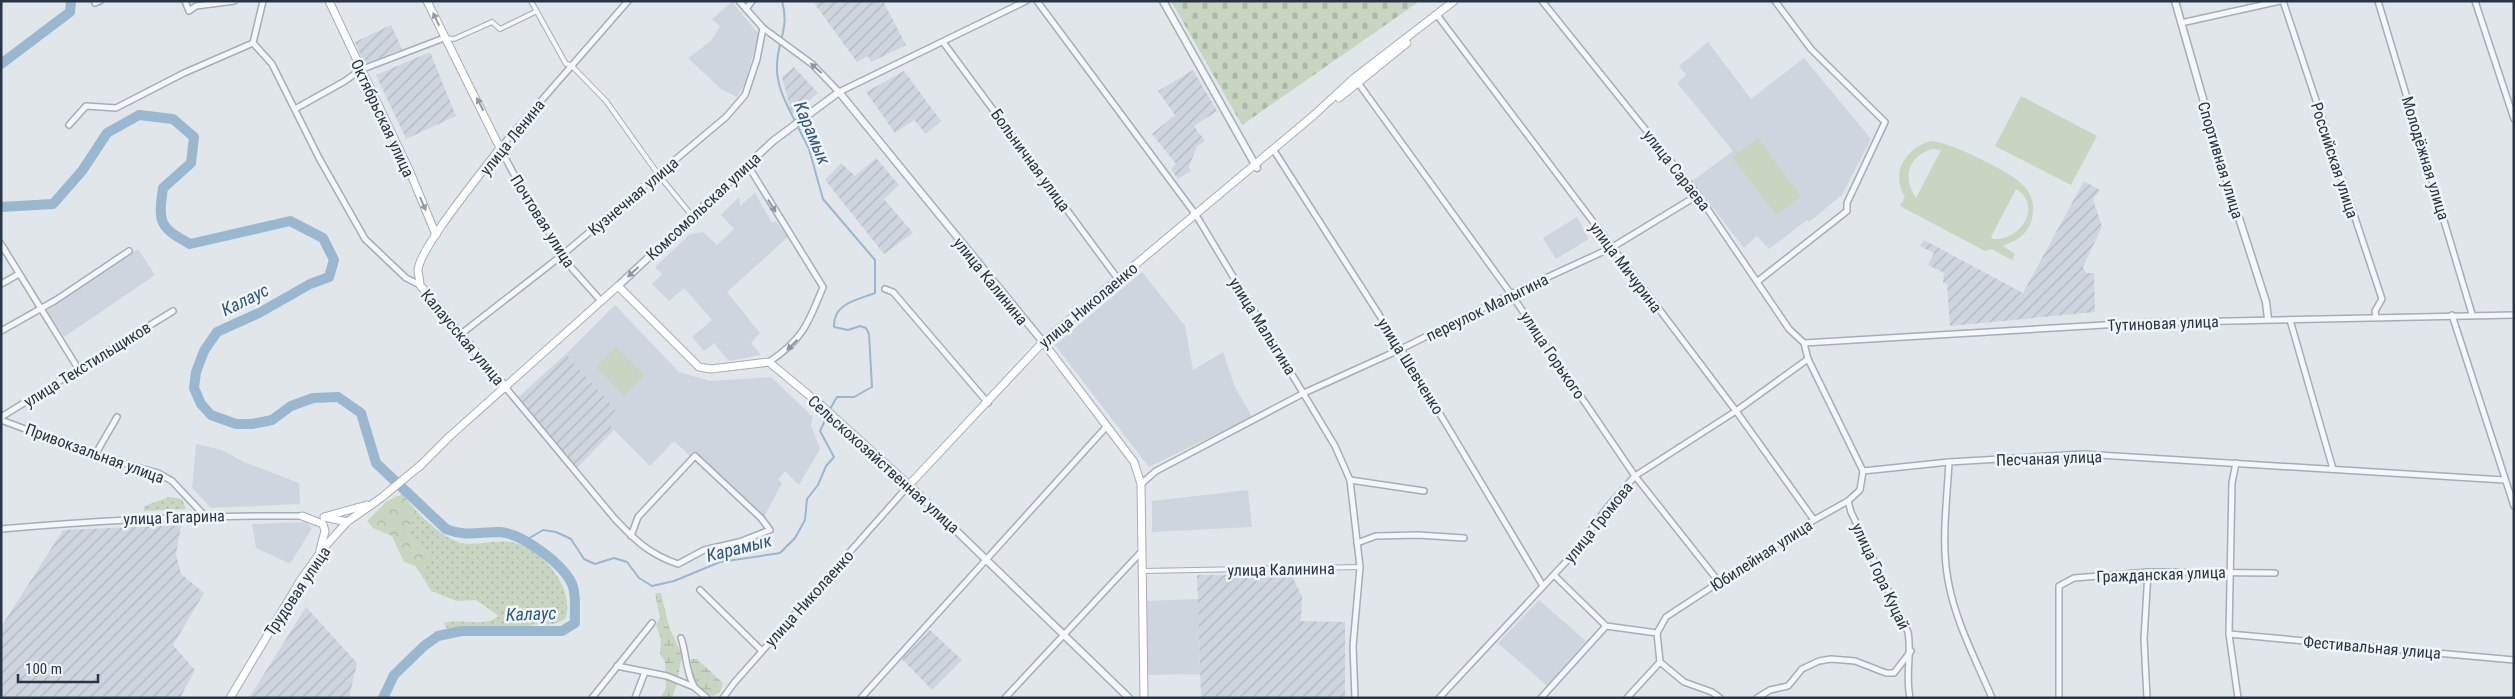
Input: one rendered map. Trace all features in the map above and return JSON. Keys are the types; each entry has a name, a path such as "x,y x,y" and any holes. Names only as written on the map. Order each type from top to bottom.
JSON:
{"main road":[{"name":"Октябрьская улица","path":"329,1 360,70 410,172 436,235"},
{"name":"Почтовая улица","path":"427,1 500,148"},
{"name":"улица Николаенко","path":"1438,16 1454,1"},
{"name":"улица Николаенко","path":"1041,343 1256,167 1355,80 1460,1"},
{"name":"улица Ленина","path":"420,285 418,270 436,235 500,148"},
{"name":"улица Николаенко","path":"909,485 988,403 1041,343 1196,217"},
{"name":"Калаусская улица","path":"420,285 505,388"},
{"path":"618,286 699,367 711,369 769,362"},
{"name":"Комсомольская улица","path":"381,498 420,467 450,436 618,286"},
{"name":"улица Калинина","path":"1041,343 1134,462 1141,484 1140,552 1142,571 1143,698"},
{"name":"Сельскохозяйственная улица","path":"769,362 822,406 909,485"},
{"path":"1106,427 1131,463 1138,484 1143,698"},
{"path":"324,517 361,507 381,498"},
{"name":"Трудовая улица","path":"230,698 320,553 347,522 381,498"},
{"path":"302,516 323,524 325,531 320,553"},
{"name":"улица Гагарина","path":"302,516 324,517 347,522"}],"street":[{"path":"185,1 188,11 196,6 234,1"},
{"path":"69,124 86,106 116,108 184,73 253,43 263,1"},
{"path":"531,1 535,12 566,64 571,66 606,101 658,174 693,217"},
{"name":"улица Ленина","path":"500,148 628,1"},
{"path":"739,1 763,28"},
{"path":"746,9 752,1"},
{"name":"Комсомольская улица","path":"618,286 773,141 840,92 1026,1"},
{"name":"улица Малыгина","path":"1037,1 1196,217 1335,446 1350,480 1360,567 1353,646 1355,698"},
{"path":"1163,1 1256,167"},
{"name":"улица Сараева","path":"1542,1 1698,195 1789,329 1804,343"},
{"path":"1758,281 1847,211 1847,203 1885,122 1811,49 1775,1"},
{"name":"Спортивная улица","path":"2175,1 2222,165 2266,302 2268,319"},
{"path":"2181,23 2281,1"},
{"name":"Российская улица","path":"2281,1 2382,299 2375,311 2376,317"},
{"name":"Молодёжная улица","path":"2378,1 2472,314"},
{"path":"2475,1 2514,119"},
{"path":"295,109 344,82 360,70 444,38 454,39 492,22 500,29 535,12"},
{"name":"улица Мичурина","path":"1438,16 1611,248 1736,411 1814,520"},
{"name":"улица Калинина","path":"763,28 812,64 840,92 1041,343"},
{"name":"Кузнечная улица","path":"461,334 561,256 726,117 744,95 757,59 763,28"},
{"name":"Больничная улица","path":"943,42 1118,279"},
{"name":"Калаусская улица","path":"253,43 272,64 320,158 365,239 406,278 420,285"},
{"name":"улица Горького","path":"1355,80 1511,294 1635,476 1719,582"},
{"name":"Почтовая улица","path":"500,148 561,256 601,301"},
{"name":"улица Шевченко","path":"1274,151 1401,349 1543,586"},
{"path":"747,164 823,287 806,329 789,348 769,362"},
{"name":"переулок Малыгина","path":"1141,484 1156,471 1304,393 1401,349 1511,294 1611,248 1698,195"},
{"path":"1,244 79,370"},
{"path":"1,331 41,310 129,251"},
{"path":"1,284 19,274"},
{"path":"885,289 893,292 988,403"},
{"name":"улица Текстильщиков","path":"1,418 173,312"},
{"path":"2452,314 2504,480 2514,506"},
{"name":"Тутиновая улица","path":"1804,343 2138,323 2452,314 2514,315"},
{"path":"2290,320 2333,469"},
{"path":"1804,343 1808,360 1863,471"},
{"name":"улица Громова","path":"1439,698 1575,552 1606,509 1635,476 1736,411 1808,360"},
{"name":"Калаусская улица","path":"505,388 631,536 645,550 678,564 704,550 739,542 770,530 761,518 695,456 638,517 631,536"},
{"path":"96,455 117,417"},
{"name":"Привокзальная улица","path":"1,418 96,455 158,473 172,481 204,515"},
{"path":"861,698 1106,427"},
{"name":"Песчаная улица","path":"1863,471 1949,462 2084,454 2504,480"},
{"path":"1949,462 1946,548 1948,580 1961,625 1992,698"},
{"path":"2236,463 2232,484 2229,634 2238,698"},
{"name":"Юбилейная улица","path":"1657,633 1666,617 1814,520 1848,501 1860,490 1863,471"},
{"path":"1350,480 1424,491"},
{"name":"Сельскохозяйственная улица","path":"909,485 1128,698"},
{"name":"улица Николаенко","path":"723,698 762,651 909,485"},
{"name":"улица Гора Куцай","path":"1848,501 1851,512 1908,632 1911,651 1906,680 1910,698"},
{"name":"улица Гагарина","path":"1,529 80,521 204,515 302,516"},
{"path":"1357,543 1376,536 1464,538"},
{"path":"1005,698 1140,552"},
{"name":"улица Калинина","path":"1142,571 1360,567"},
{"path":"2147,698 2144,639 2148,572"},
{"name":"Гражданская улица","path":"2059,698 2059,586 2074,578 2148,572 2275,572"},
{"path":"1554,574 1606,626 1657,633 1660,662 1684,682 1712,692 1720,698"},
{"name":"улица Николаенко","path":"700,590 762,651"},
{"path":"592,698 652,623"},
{"path":"1541,698 1606,626"},
{"name":"Фестивальная улица","path":"2229,634 2514,660"},
{"path":"681,638 687,653 686,670 694,687"},
{"name":"улица Гора Куцай","path":"1757,698 1770,690 1788,686 1802,670 1819,661 1843,659 1886,673 1894,673 1911,651"},
{"path":"1628,698 1660,662"},
{"path":"617,666 667,676 694,687 707,698"},
{"path":"634,698 645,672"}],"shaded area":[{"path":"816,1 883,1 906,45 871,62 868,56 857,62 814,3"},
{"path":"732,2 759,34 744,85 737,97 721,89 688,58 711,41 720,26 712,19"},
{"path":"391,25 402,49 364,64 355,42"},
{"path":"1708,42 1751,99 1804,58 1871,139 1842,195 1809,222 1807,220 1769,249 1757,236 1744,248 1692,181 1733,151 1677,83 1686,75 1679,66"},
{"path":"430,52 456,116 406,139 376,75"},
{"path":"794,67 818,93 792,115 782,77"},
{"path":"1193,70 1217,111 1194,126 1205,141 1197,146 1189,167 1191,171 1178,179 1171,169 1176,164 1152,134 1175,115 1158,91"},
{"path":"904,71 941,121 926,134 914,120 895,133 866,92"},
{"path":"876,158 899,185 884,199 913,233 884,254 825,180 841,163 855,176"},
{"path":"2084,181 2100,190 2093,199 2102,227 2083,267 2086,273 2094,273 2095,312 1950,326 1947,284 1943,283 1944,273 1928,265 1934,253 1920,246 1924,240 2023,293"},
{"path":"755,193 772,223 776,221 788,237 727,292 760,333 751,343 761,355 729,361 714,343 704,351 692,337 712,320 684,288 669,301 652,284 662,274 655,267 690,234 703,232 717,245 734,229 721,215 739,197 740,206"},
{"path":"1577,217 1589,239 1556,259 1543,238"},
{"path":"138,249 155,275 64,337 46,311"},
{"path":"1142,272 1185,326 1193,370 1223,352 1234,385 1252,417 1149,467 1055,345"},
{"path":"615,305 679,372 710,381 771,377 813,417 811,425 820,449 799,485 785,471 778,480 782,483 764,517 694,452 690,456 674,441 650,466 605,421 616,410 566,354"},
{"path":"566,354 616,410 606,421 614,430 575,470 515,400"},
{"path":"196,444 222,450 244,462 299,483 300,504 211,508 192,488"},
{"path":"1248,490 1252,527 1152,532 1152,501"},
{"path":"306,522 312,528 290,564 256,548 252,524"},
{"path":"181,525 176,554 181,574 204,593 173,645 195,670 180,698 1,698 1,627 63,530"},
{"path":"1197,575 1292,576 1302,596 1301,621 1345,622 1345,698 1201,698"},
{"path":"1198,599 1200,674 1147,675 1145,616 1148,615 1145,612 1144,601"},
{"path":"1539,600 1586,641 1547,686 1498,643"},
{"path":"306,607 357,663 349,698 249,698"},
{"path":"930,630 962,660 932,690 902,659"}],"green space":[{"path":"1171,1 1420,1 1242,125"},
{"path":"2021,96 2097,136 2071,185 1995,146"},
{"path":"1758,138 1801,196 1776,215 1732,157"},
{"path":"1931,141 1952,146 2007,173 2024,186 2030,194 2033,212 2029,227 2023,234 2016,240 2003,246 2015,254 2012,260 1991,249 1985,251 1900,206 1905,197 1899,179 1900,170 1908,155 1922,144","holes":["1932,149 1941,150 1916,198 1909,183 1910,169 1917,157","2016,189 2024,195 2028,203 2028,212 2025,220 2013,234 2004,238 1993,239 1991,237"]},
{"path":"616,347 645,375 624,396 596,367"},
{"path":"402,494 420,515 412,521 409,527 408,533 410,538 414,543 434,555 424,568 424,579 415,566 404,562 392,536 373,528 367,521 387,501"},
{"path":"169,497 182,499 186,509 144,511 144,506"},
{"path":"420,515 442,533 458,542 472,544 511,542 529,548 539,555 556,574 562,585 567,608 565,619 554,624 536,624 528,627 446,628 444,623 458,621 480,622 493,620 499,616 476,600 457,601 431,591 424,579 424,568 433,555 414,542 408,532 412,521"},
{"path":"655,593 661,593 669,627 682,655 677,684 672,698 660,698 666,688 665,662 660,654 661,639 656,625 660,618"},
{"path":"691,659 697,659 723,683 720,692 713,696 708,694 695,682 691,671"}],"waterway":[{"name":"Калаус","path":"1,64 70,12 71,1"},
{"name":"Карамык","path":"782,1 785,19 777,73 783,95 795,121"},
{"name":"Калаус","path":"1,207 53,204 82,171 107,133 139,115 173,119 194,137 191,163 163,188 161,217 163,223 172,233 190,244 290,221 323,238 334,260 329,277 310,284 259,313 217,332 204,351 196,372 194,388 201,404 211,415 236,424 252,424 272,420 291,406 313,398 338,397 361,413 376,463 446,529 459,533 499,532 519,538 551,559 567,576 572,584 574,593 575,623 562,631 461,631 438,636 424,646 394,675 383,698"},
{"name":"Карамык","path":"797,125 809,149 823,199 875,260 875,293 847,304 842,308 837,313 834,327 848,330 860,326 866,328 869,334 872,387 854,397 837,397 830,409"},
{"name":"Карамык","path":"526,540 543,530 556,532 571,539 584,559 595,564 614,558 627,562 639,578 652,586 674,581 720,562 780,553 795,538 805,520 807,499 818,485 826,466 834,457 820,431 828,414"}]}
